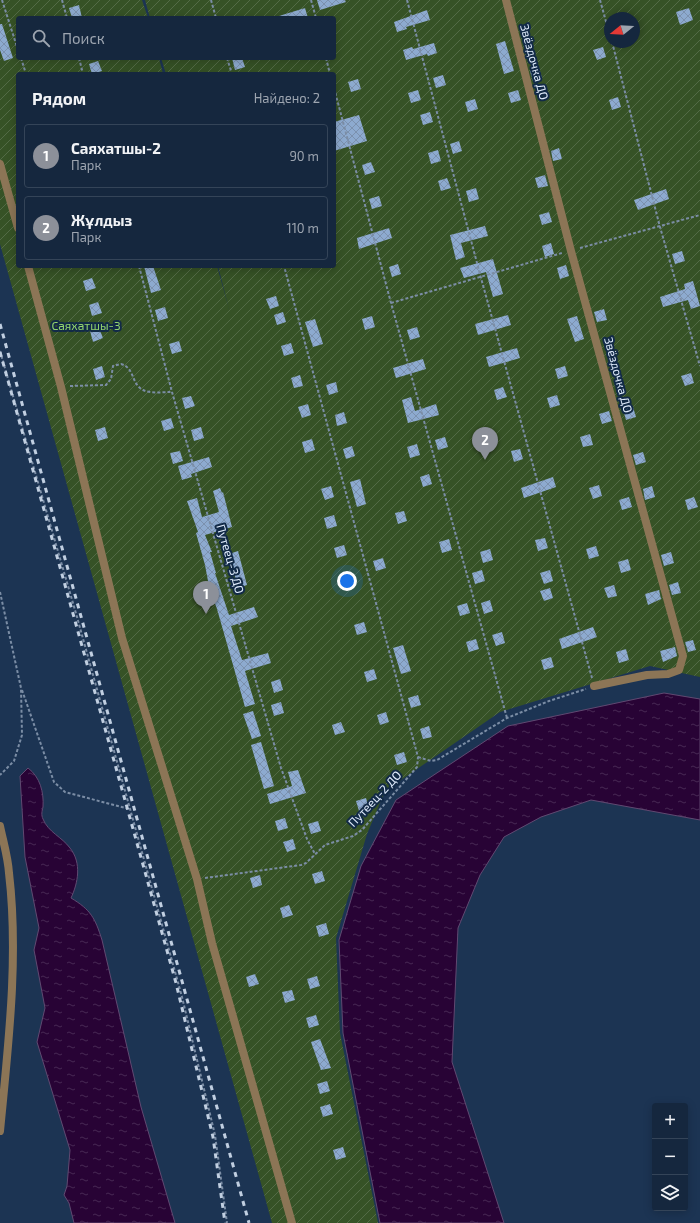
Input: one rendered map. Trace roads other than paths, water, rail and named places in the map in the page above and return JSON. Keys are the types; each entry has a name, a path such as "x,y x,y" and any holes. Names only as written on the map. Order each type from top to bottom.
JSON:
{"street":[{"name":"Звёздочка ДО","path":"506,0 571,251 683,656 680,670 674,673 647,675 594,686"},
{"path":"0,164 16,221"},
{"path":"29,268 61,386 122,638 197,879 214,950 292,1223"},
{"path":"0,826 9,872 13,925 9,1034 0,1131"}],"water":[{"path":"664,693 700,699 700,820 591,800 541,817 504,837 480,875 458,928 452,1062 504,1223 380,1223 343,1033 339,940 361,866 396,800 508,726"},
{"path":"28,768 36,776 42,790 42,816 45,824 67,844 76,860 78,873 71,898 91,915 102,940 141,1107 175,1223 74,1223 69,1203 64,1195 67,1186 70,1150 37,1042 45,1008 34,950 39,928 25,857 20,776"}],"railway":[{"path":"0,324 249,1223"},
{"path":"0,352 176,983 213,1137 225,1223"}],"place":[{"name":"Жұлдыз","path":"485,460"},
{"name":"Саяхатшы-2","path":"206,614"}],"park label":[{"name":"Саяхатшы-3","path":"86,326"}]}
